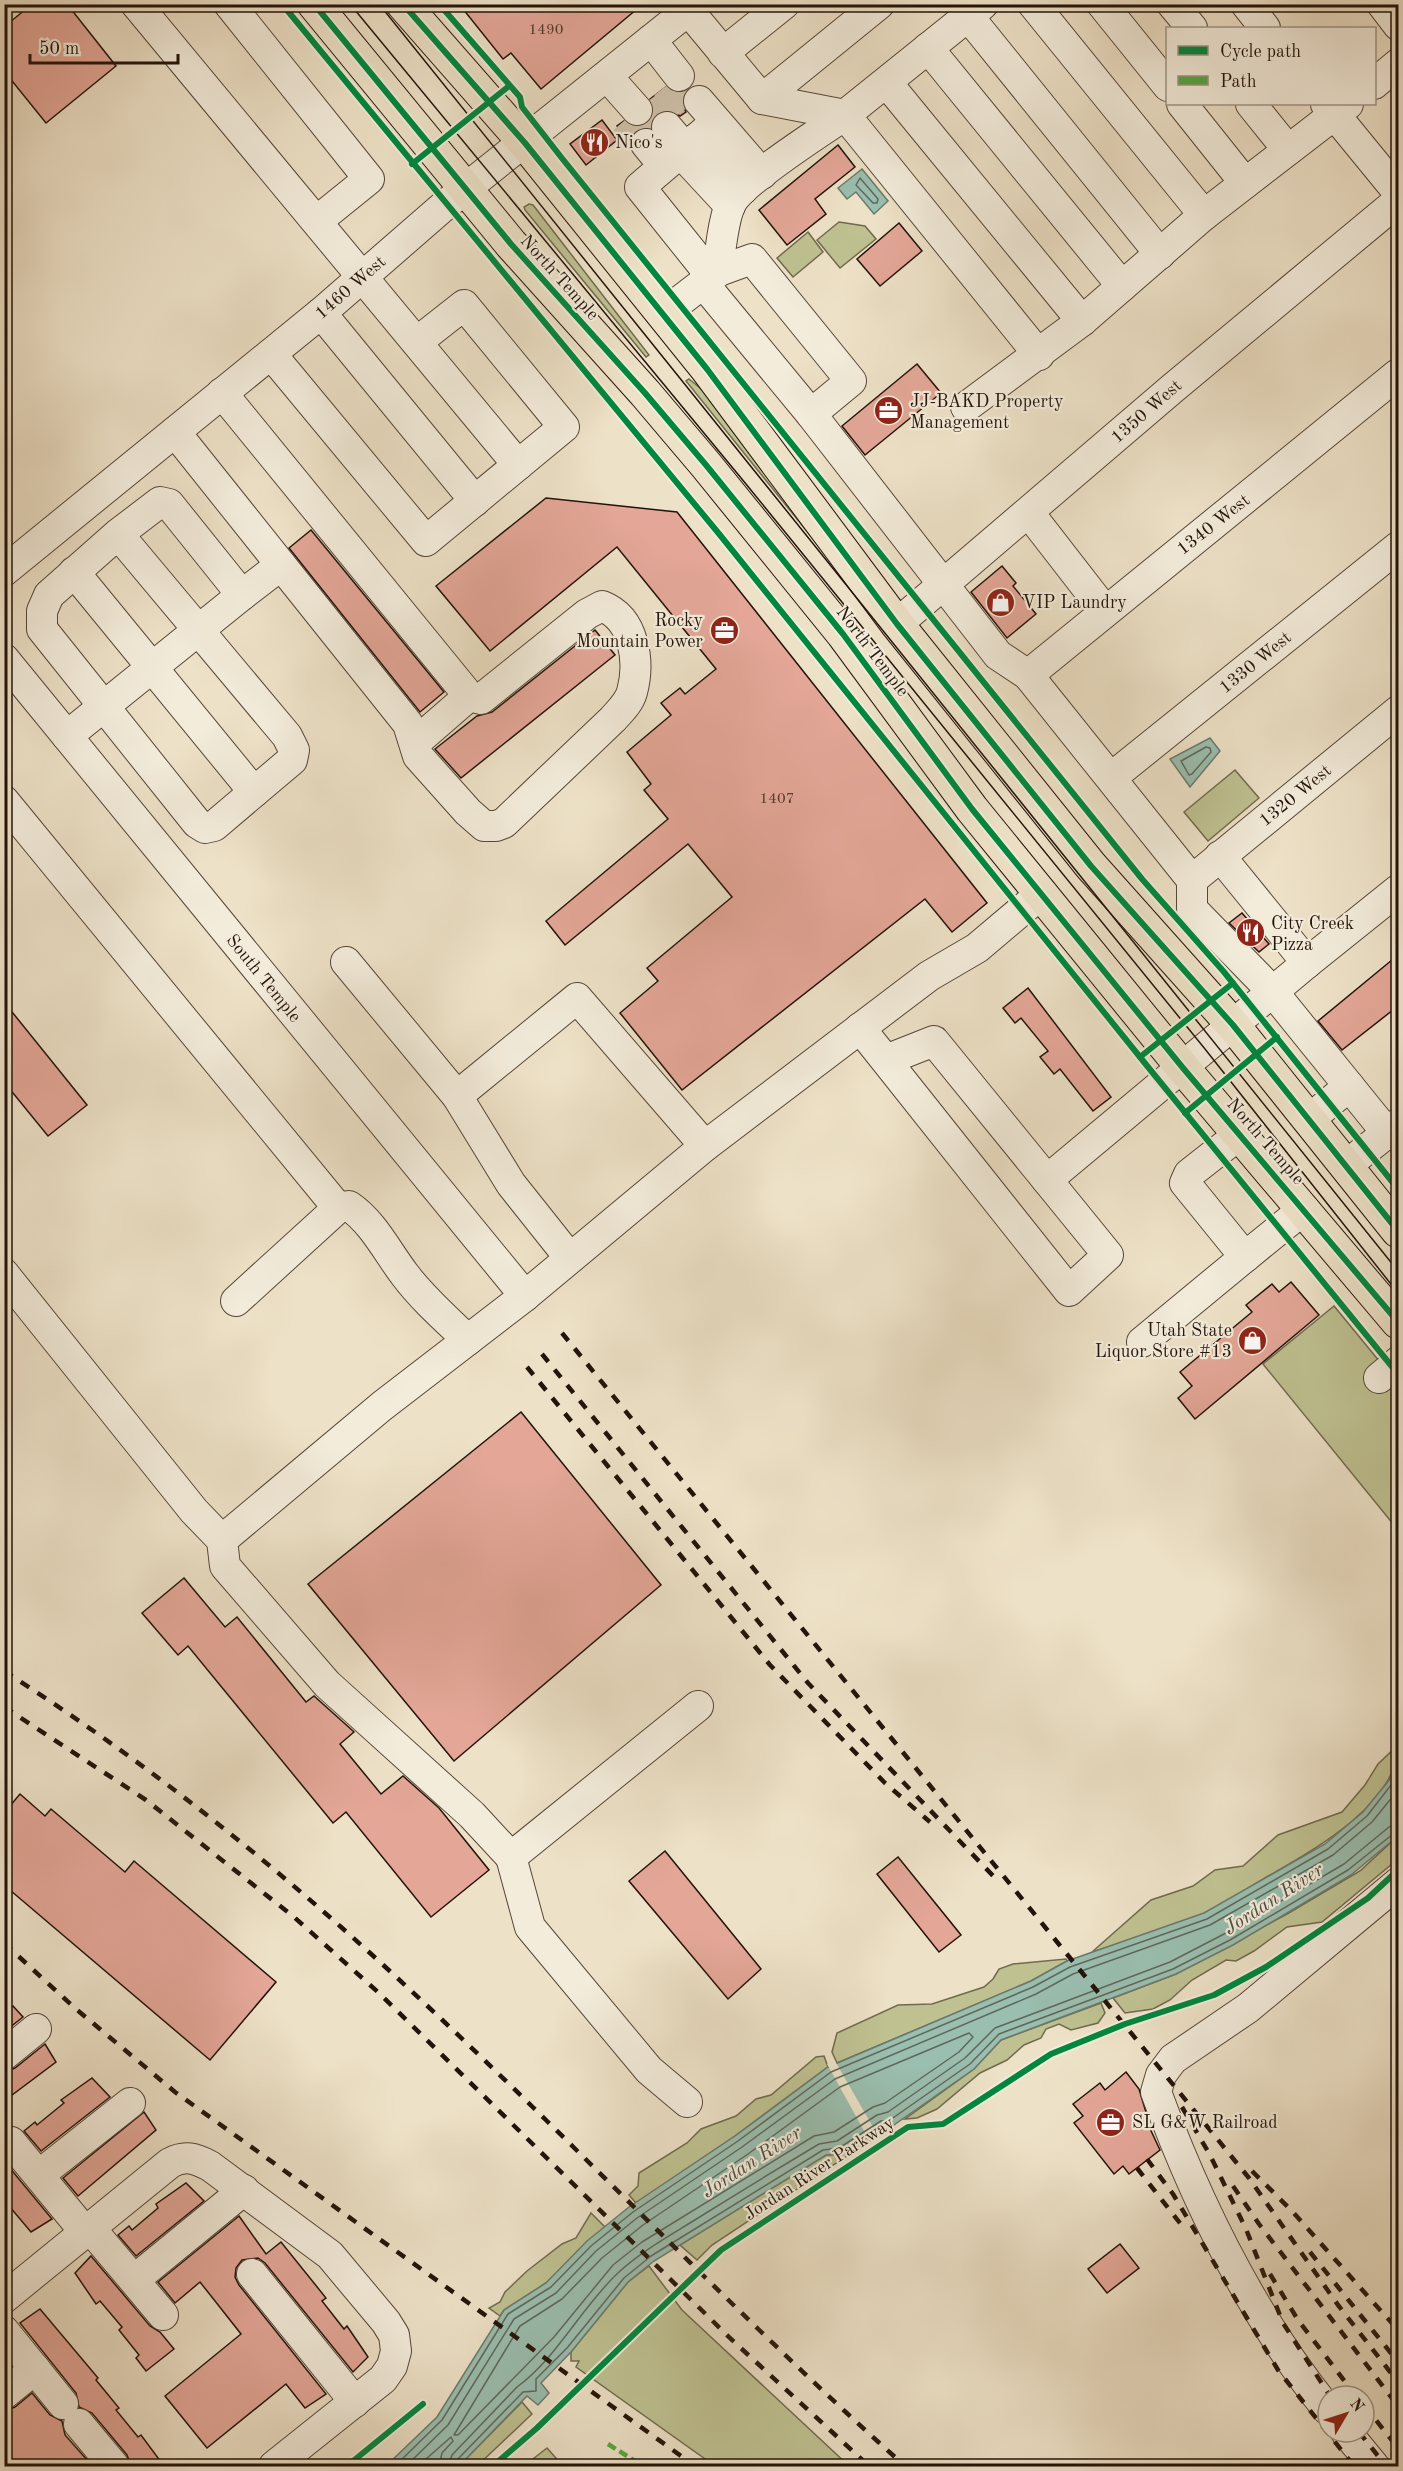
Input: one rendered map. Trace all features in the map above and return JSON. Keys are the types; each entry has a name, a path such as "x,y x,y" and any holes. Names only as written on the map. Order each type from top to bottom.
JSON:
{"main road":[{"name":"North Temple","path":"314,4 465,190 706,465 843,634 972,809 1183,1068 1398,1322"},
{"name":"North Temple","path":"403,4 525,143 707,369 897,624 1091,866 1233,1025 1398,1231"}],"street":[{"path":"136,4 518,465"},
{"path":"229,4 369,179 317,221"},
{"path":"723,53 784,4"},
{"path":"762,99 879,4"},
{"path":"1033,4 1204,215"},
{"path":"1102,4 1166,85"},
{"path":"1173,4 1191,27"},
{"path":"1246,4 1264,27"},
{"path":"1382,4 1398,25"},
{"path":"692,7 723,53 762,99 845,115 1039,355"},
{"name":"1460 West","path":"4,571 321,313 465,190 692,7"},
{"path":"711,277 719,251 745,190 845,115 975,10 1160,254"},
{"path":"928,48 1122,286"},
{"path":"623,64 651,99 623,64"},
{"path":"1376,82 1398,64"},
{"path":"887,82 1082,321"},
{"path":"1183,105 1245,183"},
{"path":"1252,105 1288,150"},
{"path":"966,407 1082,321 1204,215 1288,150 1336,107 1398,192"},
{"path":"681,136 745,190"},
{"path":"681,136 745,190"},
{"path":"681,136 640,187 711,277 811,414 998,655 1028,675 1112,777 1192,880 1192,909 1272,992 1349,1086 1395,1131 1347,1165"},
{"name":"1350 West","path":"897,624 1173,388 1398,201"},
{"path":"663,314 711,277 752,259 851,381 811,414"},
{"path":"271,354 426,541 564,427 464,305 417,342"},
{"path":"321,313 475,501"},
{"name":"1340 West","path":"1028,675 1398,374"},
{"path":"175,432 408,724 416,742 418,756 468,812 484,826 504,823 614,719 632,694 636,667 632,642 625,624 612,610 602,606 587,614 481,699 469,696 222,393"},
{"path":"118,534 287,736 294,750 292,760 214,826 206,828 197,823 42,629 42,611 49,595 118,534 160,502 169,504 242,595"},
{"path":"1029,513 1105,611"},
{"name":"1330 West","path":"1112,777 1398,547"},
{"path":"67,735 281,565"},
{"path":"74,572 254,792"},
{"name":"South Temple","path":"4,659 525,1296"},
{"path":"416,742 469,696"},
{"name":"1320 West","path":"1192,880 1398,711"},
{"path":"4,801 338,1209"},
{"path":"1220,856 1307,963"},
{"path":"1047,1180 1398,890"},
{"path":"222,1540 382,1406 525,1296 705,1146 929,976 977,948 1042,893"},
{"path":"346,962 458,1096 512,1184 569,1257"},
{"path":"458,1096 577,998 705,1146"},
{"path":"860,1028 1069,1291 1107,1255 934,1041 886,1060"},
{"path":"1310,1119 1349,1086"},
{"path":"1239,1134 1189,1174 1185,1183 1245,1257"},
{"path":"236,1301 338,1209 349,1206 357,1212 406,1277 468,1340"},
{"path":"1142,1342 1304,1209"},
{"path":"4,1274 194,1511 222,1540 225,1566 327,1684 472,1815 511,1857 530,1926 649,2070 687,2102"},
{"path":"511,1857 698,1706"},
{"path":"1316,2395 1297,2372 1208,2220 1156,2092 1161,2075 1173,2059 1248,2008 1398,1883"},
{"path":"4,2055 36,2030"},
{"path":"39,2175 130,2103"},
{"path":"11,2142 163,2315"},
{"path":"4,2298 170,2163 184,2157 193,2157 210,2166 330,2255 386,2322 394,2335 396,2351 392,2366 383,2379 274,2466"},
{"path":"134,2280 244,2190"},
{"path":"252,2274 355,2402"},
{"path":"4,2331 108,2464"},
{"path":"4,2394 35,2369"},
{"path":"1356,2444 1374,2466"}],"shaded area":[{"path":"529,204 533,205 649,355 646,357 525,210 524,207"},
{"path":"839,222 865,226 876,239 840,268 817,240"},
{"path":"808,232 823,252 793,277 777,258"},
{"path":"689,379 721,405 854,590 686,381"},
{"path":"1235,770 1259,798 1208,841 1184,812"},
{"path":"1334,1306 1398,1384 1398,1530 1263,1364"},
{"path":"1398,1745 1394,1767 1384,1787 1368,1807 1305,1855 1228,1901 1192,1919 1092,1952 1151,1900 1193,1886 1215,1870 1243,1866 1278,1835 1342,1812 1365,1785 1378,1764"},
{"path":"1398,1836 1398,1859 1322,1922 1287,1927 1254,1951 1236,1961 1226,1960 1192,1980 1170,2000 1153,2009 1125,2013 1113,1998 1176,1974 1287,1914 1360,1871"},
{"path":"1066,1959 1067,1961 1031,1981 837,2063 832,2052 837,2033 898,2005 932,2004 984,1987 999,1969 1013,1964"},
{"path":"1101,2003 1105,2013 1098,2023 1071,2030 1059,2024 1046,2029 1041,2038 1024,2045 1007,2060 980,2073 937,2109 917,2118 905,2119 974,2069 1001,2040"},
{"path":"824,2056 828,2067 735,2136 636,2203 629,2195 638,2186 639,2173 687,2143 701,2129 736,2116 756,2099 771,2095 816,2057"},
{"path":"884,2126 891,2127 712,2245 697,2260 680,2245 826,2155 841,2154"},
{"path":"591,2213 605,2227 546,2283 504,2310 500,2316 489,2308 500,2302 505,2292 527,2271 562,2244 576,2238"},
{"path":"649,2266 682,2310 849,2466 715,2466 576,2367 579,2361 571,2361 571,2352 628,2282"},
{"path":"522,2402 532,2414 477,2466 459,2466"},
{"path":"547,2448 563,2466 524,2466"}],"water":[{"path":"862,169 888,201 874,214 856,192 847,199 838,188"},
{"path":"1210,738 1220,751 1190,787 1170,759"},
{"name":"Jordan River","path":"1398,1763 1398,1836 1351,1875 1233,1945 1176,1974 1001,2040 974,2069 891,2127 884,2126 841,2154 826,2155 654,2261 628,2282 571,2352 541,2383 549,2393 538,2405 527,2396 459,2466 386,2466 437,2417 504,2310 546,2283 587,2241 629,2207 735,2136 828,2067 1031,1981 1067,1961 1204,1913 1325,1844 1363,1812 1390,1779"}],"pier":[{"path":"835,2061 877,2134 868,2138 827,2064"}],"building":[{"path":"32,4 67,4 116,66 46,123 4,71 4,27"},
{"path":"459,4 643,4 541,89 511,53 503,59"},
{"path":"666,87 673,92 685,92 682,104 686,112 680,116 672,111 656,114 650,128 636,130 629,141 617,126 624,121 632,126 648,123 653,115 650,99"},
{"name":"Nico's","path":"602,120 617,140 586,165 570,144"},
{"path":"838,145 855,167 815,199 826,214 787,245 759,210"},
{"path":"899,223 922,251 880,286 857,259"},
{"name":"JJ-BAKD Property Management","path":"917,364 941,393 865,455 842,426"},
{"path":"546,498 677,512 987,903 952,932 925,899 682,1090 620,1013 658,981 647,968 732,897 688,844 565,945 546,921 668,819 644,790 651,784 627,752 671,715 661,703 680,688 685,694 716,669 617,547 490,651 436,586"},
{"path":"311,530 444,692 420,712 289,548"},
{"name":"VIP Laundry","path":"1002,566 1016,583 1013,586 1036,614 1007,638 971,592"},
{"path":"595,630 615,655 461,778 435,749 477,716 492,712"},
{"path":"1242,913 1269,944 1259,952 1229,923"},
{"path":"1398,955 1398,1006 1342,1050 1318,1021"},
{"path":"1028,988 1111,1097 1093,1111 1060,1069 1054,1074 1040,1057 1048,1051 1021,1018 1015,1023 1003,1008"},
{"path":"4,1002 87,1105 48,1136 4,1082"},
{"name":"Utah State Liquor Store #13","path":"1291,1282 1319,1315 1195,1419 1178,1398 1192,1386 1180,1372 1252,1312 1246,1305 1272,1284 1279,1292"},
{"path":"521,1412 661,1585 454,1761 308,1584"},
{"path":"184,1578 225,1627 237,1617 306,1702 314,1696 354,1732 340,1744 381,1794 403,1776 439,1808 489,1870 431,1917 346,1812 333,1823 188,1646 178,1655 142,1613"},
{"path":"20,1794 45,1816 51,1809 125,1872 134,1861 276,1982 210,2060 4,1885 4,1813"},
{"path":"665,1851 761,1969 728,1999 629,1881"},
{"path":"898,1857 961,1935 939,1952 877,1874"},
{"path":"13,2006 23,2017 4,2032 4,2013"},
{"path":"45,2044 56,2062 4,2101 4,2072 15,2068"},
{"name":"SL G&W Railroad","path":"1126,2072 1139,2089 1148,2119 1146,2120 1160,2150 1129,2174 1123,2166 1114,2174 1074,2123 1083,2116 1073,2104 1100,2083 1105,2090"},
{"path":"92,2078 110,2097 41,2151 24,2131 35,2122 37,2125 64,2103 61,2100"},
{"path":"144,2112 156,2130 78,2196 63,2178"},
{"path":"4,2161 52,2219 31,2232 4,2200"},
{"path":"186,2183 204,2201 136,2256 118,2235 129,2226 132,2230 158,2208 156,2204"},
{"path":"239,2216 266,2254 281,2242 326,2298 322,2301 344,2329 347,2326 368,2357 353,2372 265,2263 258,2258 242,2260 236,2268 235,2277 239,2285 326,2394 305,2408 286,2384 207,2448 165,2396 241,2334 200,2282 175,2303 158,2282"},
{"path":"1120,2244 1139,2268 1107,2293 1088,2269"},
{"path":"91,2256 150,2326 160,2332 174,2349 146,2371 136,2358 139,2355 119,2330 122,2327 100,2301 96,2304 75,2273"},
{"path":"40,2309 98,2378 96,2380 119,2408 116,2410 138,2437 141,2435 164,2466 131,2466 127,2455 92,2413 79,2407 76,2393 20,2323"},
{"path":"32,2393 50,2415 62,2421 65,2435 88,2461 81,2466 4,2466 4,2411 15,2407"}],"tunnel":[{"path":"666,86 686,111"},
{"path":"648,101 667,127"},
{"path":"625,120 646,144"}],"tram line":[{"path":"350,4 746,484 1205,1049 1398,1293"},
{"path":"379,4 1398,1271"}],"railway":[{"path":"562,1333 1249,2178 1338,2305 1398,2382"},
{"path":"542,1354 808,1683 999,1882"},
{"path":"527,1367 770,1665 885,1783 930,1822"},
{"path":"4,1671 92,1730 178,1793 261,1858 341,1927 484,2060 762,2333 905,2466"},
{"path":"4,1707 146,1800 294,1917 379,1993 731,2339 869,2466"},
{"path":"4,1943 76,2009 175,2092 695,2466"},
{"path":"1182,2107 1210,2155 1246,2229 1283,2323 1322,2384"},
{"path":"1147,2159 1173,2194 1278,2370 1354,2466"},
{"path":"1137,2168 1183,2227"},
{"path":"1252,2171 1291,2210 1398,2330"},
{"path":"1233,2186 1259,2224 1398,2406"},
{"path":"1310,2252 1398,2362"},
{"path":"1270,2274 1298,2320 1347,2384"},
{"path":"1376,2420 1398,2448"},
{"path":"1369,2444 1386,2466"}],"marked path":[{"path":"608,2444 643,2466"}],"cycle path":[{"path":"282,4 720,535 1398,1374"},
{"path":"314,4 511,244 645,393 706,465 843,634 972,809 1183,1068 1398,1322"},
{"path":"403,4 525,143 707,369 897,624 1091,866 1233,1025 1398,1231"},
{"path":"439,4 520,97 522,107 561,157 1142,879 1224,972 1398,1189"},
{"path":"412,164 509,86"},
{"path":"1140,1057 1233,983"},
{"path":"1185,1113 1277,1037"},
{"name":"Jordan River Parkway","path":"493,2466 537,2428 721,2250 908,2127 943,2124 1051,2054 1125,2024 1214,1995 1266,1967 1368,1898 1398,1870"},
{"path":"347,2466 423,2404"}],"place":[{"name":"Nico's","path":"594,142"},
{"name":"JJ-BAKD Property Management","path":"889,411"},
{"name":"VIP Laundry","path":"1001,602"},
{"name":"Rocky Mountain Power","path":"724,630"},
{"name":"City Creek Pizza","path":"1250,933"},
{"name":"Utah State Liquor Store #13","path":"1253,1340"},
{"name":"SL G&W Railroad","path":"1111,2122"}]}
